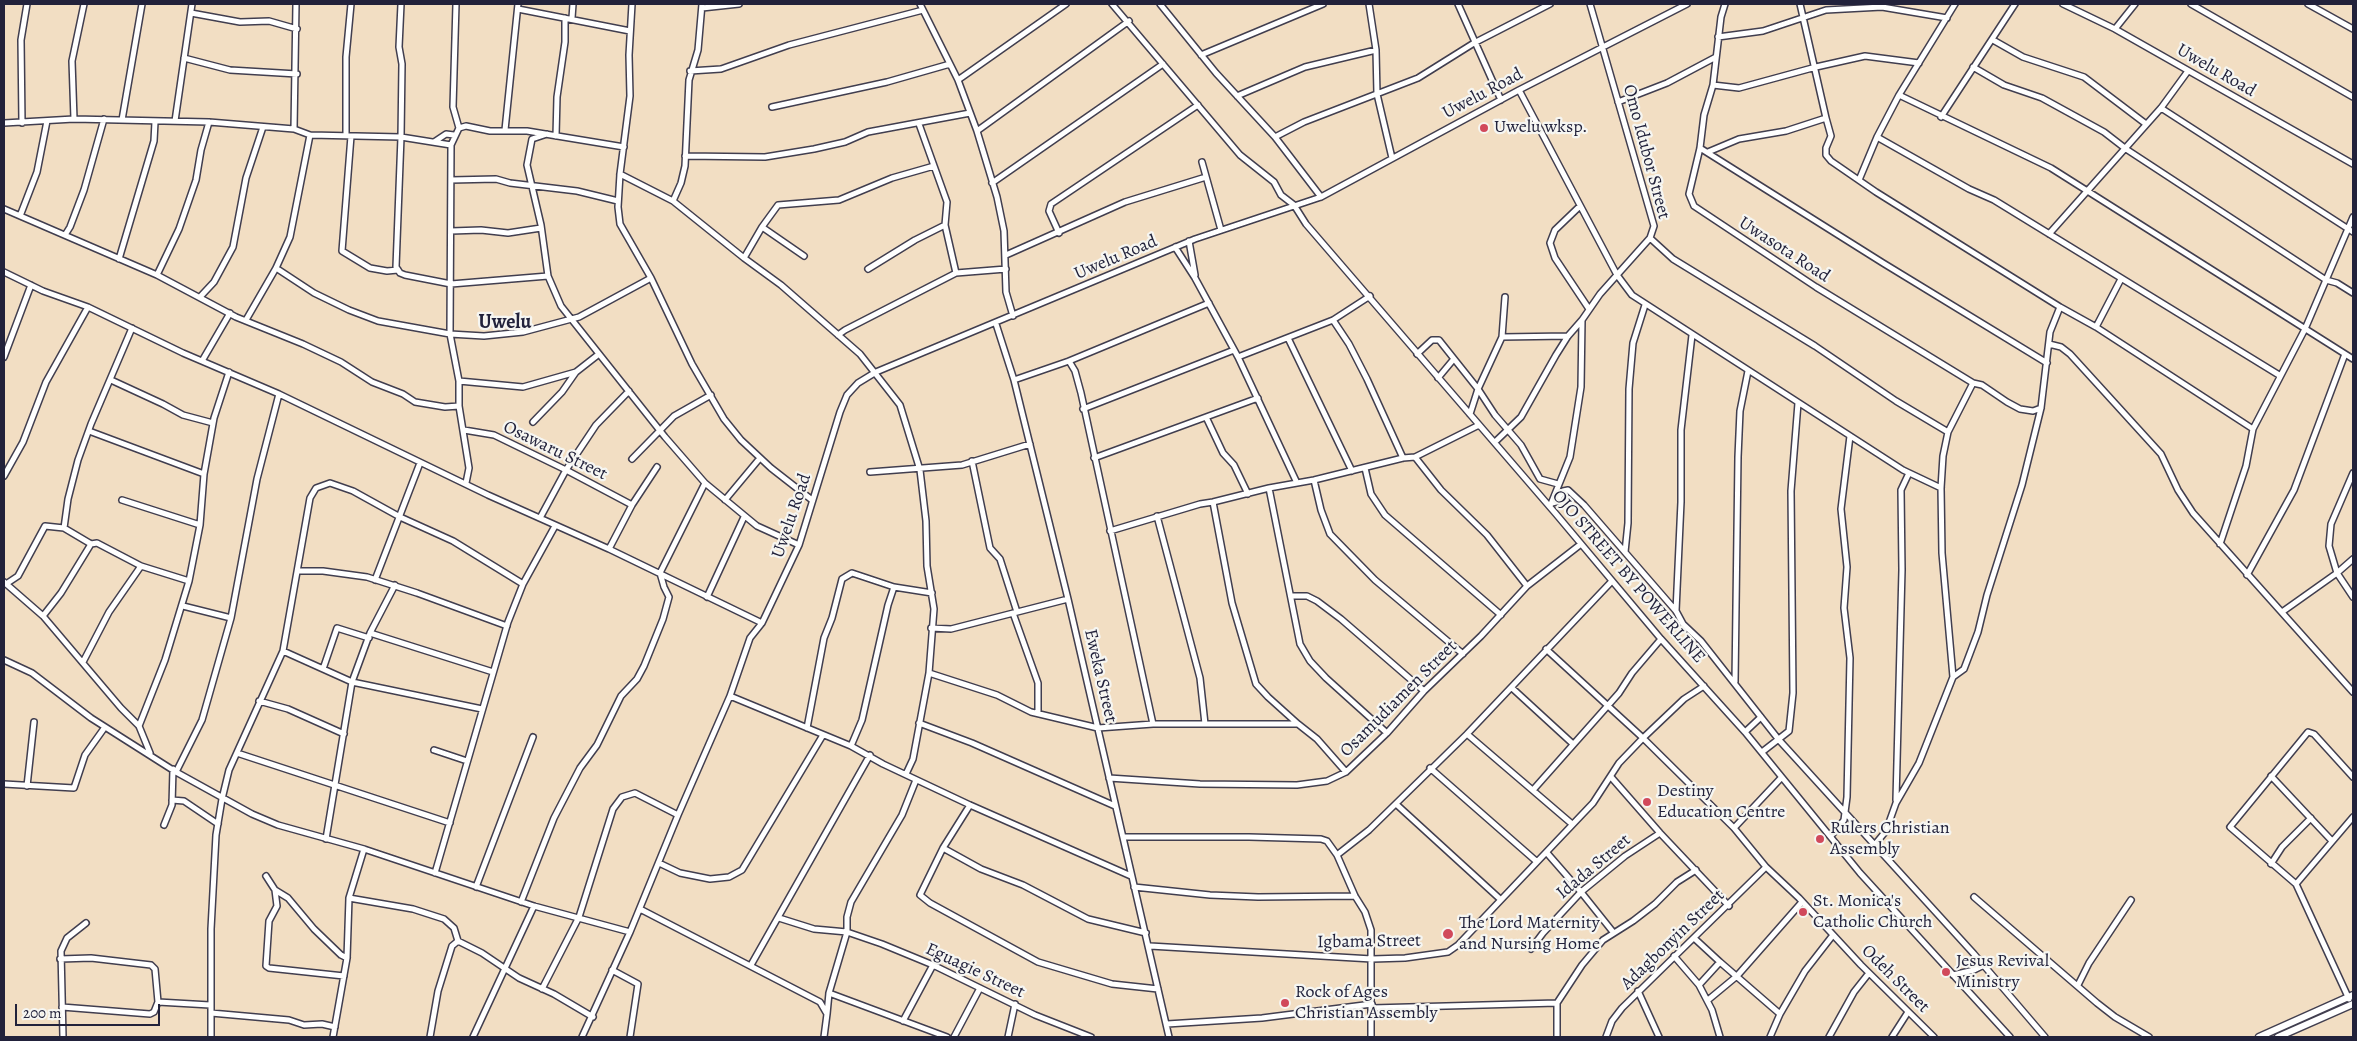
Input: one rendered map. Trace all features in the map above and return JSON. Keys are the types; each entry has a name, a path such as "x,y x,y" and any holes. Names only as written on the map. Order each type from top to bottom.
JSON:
{"main road":[{"path":"2259,1037 2351,996"},
{"path":"2278,1037 2352,1004"}],"street":[{"path":"22,122 21,40 27,4"},
{"path":"74,119 72,61 84,4"},
{"path":"122,120 142,4"},
{"path":"175,121 192,4"},
{"path":"294,129 297,74 296,4"},
{"path":"351,4 346,57 348,136 342,251 370,268 387,271 398,270 405,275 451,284 548,276"},
{"path":"398,270 396,258 401,138 402,64 399,47 401,4"},
{"path":"456,4 453,107 459,128"},
{"path":"572,18 573,4"},
{"path":"632,4 630,96 618,201 620,224 651,278 692,364 724,419 741,440 760,458 812,500"},
{"path":"673,201 682,183 690,72 698,50 702,6 739,4"},
{"path":"920,4 958,80 977,131 1004,231 1006,292 1013,316"},
{"path":"958,80 1066,4"},
{"name":"OJO STREET BY POWERLINE","path":"1112,4 1240,155 1274,182 1281,195 1294,205 1306,224 1370,296 1417,354 1532,486 1551,505 1581,544 1661,639 1762,752 1781,778 1860,873 2010,1037"},
{"path":"1160,4 1201,55 1275,136 1321,197"},
{"path":"1201,55 1323,4"},
{"path":"1369,4 1376,50 1376,94 1392,158"},
{"path":"1458,4 1501,100"},
{"path":"1275,136 1304,122 1426,74 1474,42 1550,4"},
{"name":"Omo Idubor Street","path":"1495,442 1521,417 1568,336 1617,275 1650,238 1654,222 1618,102 1604,46 1590,4"},
{"path":"1672,4 1675,11"},
{"name":"Uwelu Road","path":"582,1037 593,1017 630,932 730,696 750,638 762,623 800,545 840,412 847,395 858,383 876,372 996,324 1189,241 1321,197 1519,90 1687,4"},
{"name":"Uwasota Road","path":"1725,4 1718,37 1713,85 1704,115 1700,148 1689,194 1694,206 1816,287 1974,383 1982,385 2020,409 2033,411 2041,408"},
{"path":"1800,4 1831,136 1826,148 1828,159 2060,308 2096,327 2253,429"},
{"path":"1859,180 1877,137 1900,95 1956,4"},
{"path":"1941,117 2015,4"},
{"name":"Uwelu Road","path":"2064,4 2115,29 2353,164"},
{"path":"2115,29 2134,4"},
{"path":"2191,4 2353,97"},
{"path":"2308,4 2353,29"},
{"path":"505,130 518,6 630,31"},
{"path":"1718,37 1763,31 1826,10 1861,7 1906,10 1946,18"},
{"path":"690,72 721,69 789,45 923,10"},
{"path":"191,13 230,20 269,21 297,28"},
{"path":"556,136 557,97 565,42 565,18"},
{"path":"977,131 1128,21"},
{"path":"1993,40 2024,57 2084,76 2146,124"},
{"path":"1237,96 1305,67 1376,50"},
{"path":"1713,85 1739,88 1865,56 1919,63"},
{"path":"1618,102 1667,83 1716,57"},
{"path":"184,58 230,70 297,74"},
{"path":"772,106 886,82 950,64"},
{"path":"992,183 1163,64"},
{"path":"1973,67 2004,85 2042,98 2104,132 2126,149 2326,280 2337,283 2353,293"},
{"path":"2049,234 2161,108 2188,71"},
{"path":"1519,90 1617,275 1632,295 1909,473 1941,488"},
{"path":"1900,95 1941,117 2051,168 2353,359"},
{"path":"1059,233 1049,211 1051,204 1198,105"},
{"path":"2161,108 2351,230"},
{"path":"684,156 765,156 814,149 845,142 868,132 970,113"},
{"path":"1708,152 1739,139 1786,131 1826,118"},
{"path":"4,123 74,119 209,122 294,129 310,135 401,138 451,144"},
{"path":"64,236 70,227 84,190 104,119"},
{"path":"20,216 37,172 47,121"},
{"path":"119,259 154,141 155,122"},
{"path":"157,275 179,230 196,180 200,150 209,122"},
{"path":"919,124 947,202 945,225 956,273"},
{"path":"466,483 469,468 459,406 459,382 450,334 451,144 454,135 459,128 466,126 490,131 527,131 624,148"},
{"path":"200,297 214,282 233,247 246,178 263,127"},
{"path":"527,131 532,139 528,165 541,228 548,276 561,306 659,430 705,483 744,516 770,533 800,545"},
{"path":"434,142 446,134 454,135"},
{"path":"532,139 547,134"},
{"path":"246,320 276,268 290,237 310,135"},
{"path":"1877,137 1969,190 1994,200 2279,375"},
{"path":"1700,148 1883,263 2048,363"},
{"path":"1202,162 1221,230"},
{"path":"744,258 762,227 778,206 840,200 892,178 934,166"},
{"path":"620,174 673,201 744,258 782,284 860,354 900,404 920,470 926,521 927,566 934,610 931,628 929,673 914,759 906,774"},
{"path":"1006,255 1125,202 1206,177"},
{"path":"451,180 496,179 532,186 577,191 618,201"},
{"path":"1580,206 1556,230 1550,243 1555,258 1589,309"},
{"path":"4,209 157,275 230,313 341,362 372,382 403,394 415,402 445,407 459,406"},
{"path":"2220,544 2246,466 2253,429 2279,375 2305,329 2326,280 2351,230 2353,216"},
{"path":"868,269 914,240 945,225"},
{"path":"762,227 804,256"},
{"path":"451,231 481,230 508,233 541,228"},
{"path":"1650,238 1673,259 1815,346 1896,401 1948,432"},
{"path":"1189,241 1195,278"},
{"path":"1175,247 1195,278 1238,357 1297,483"},
{"path":"276,268 314,293 378,321 450,334 484,336 523,332 571,320 586,314 651,278"},
{"path":"838,335 956,273 1006,269"},
{"path":"4,272 31,285 88,307 202,361 279,394 420,463 660,573 762,623"},
{"path":"2096,327 2121,279"},
{"path":"4,357 31,285"},
{"path":"1238,357 1332,320 1370,296"},
{"path":"1470,414 1478,389 1502,338 1505,297"},
{"path":"1014,380 1069,361 1209,303"},
{"path":"1625,552 1628,523 1629,389 1633,343 1645,305"},
{"path":"4,476 23,442 46,382 88,307"},
{"path":"1953,677 1964,669 1978,632 1987,595 2022,485 2041,408 2048,363 2050,332 2060,308"},
{"path":"202,361 230,313"},
{"path":"1332,320 1349,344 1403,458"},
{"path":"1551,505 1570,457 1581,387 1582,320"},
{"name":"Eweka Street","path":"996,324 1014,380 1068,598 1131,876 1150,946 1170,1037"},
{"path":"64,528 68,499 78,460 132,328"},
{"path":"1676,611 1680,540 1681,430 1692,335"},
{"path":"1502,338 1568,336"},
{"path":"1288,338 1352,471"},
{"path":"1417,354 1435,339 1478,389 1495,415 1508,429 1532,462 1540,479 1558,484"},
{"path":"2049,344 2061,347 2070,354 2161,454 2178,490 2194,513 2247,575 2353,692"},
{"path":"1083,409 1234,350"},
{"path":"534,422 562,392 576,372 599,354"},
{"path":"2247,575 2294,490 2344,354"},
{"path":"1438,378 1453,360"},
{"path":"1069,361 1075,371 1154,724"},
{"path":"1735,682 1738,585 1738,457 1740,412 1748,371"},
{"path":"139,726 165,660 183,606 200,524 204,474 213,423 229,372"},
{"path":"459,382 523,387 576,372"},
{"path":"111,380 183,415 213,423"},
{"path":"1874,846 1886,831 1896,803 1919,763 1953,677 1942,553 1941,488 1948,432 1974,383"},
{"path":"540,518 566,470 596,425 629,391"},
{"path":"164,825 172,805 174,770 202,720 230,618 257,479 279,394"},
{"path":"632,459 674,416 711,395"},
{"path":"1094,458 1258,398"},
{"path":"1762,752 1790,731 1793,693 1791,490 1798,403"},
{"path":"1206,416 1223,453 1234,465 1248,494"},
{"path":"1110,531 1200,504 1314,480 1403,458 1415,457 1479,425"},
{"name":"Osawaru Street","path":"464,430 494,435 632,505"},
{"path":"89,431 204,474"},
{"path":"1831,836 1844,820 1847,797 1850,658 1844,608 1847,567 1841,509 1850,436"},
{"path":"870,472 920,470 962,465 1030,444"},
{"path":"1415,457 1441,490 1487,535 1527,586"},
{"path":"725,500 760,458"},
{"path":"972,462 990,548 1000,559 1038,683 1038,713"},
{"path":"375,580 420,463"},
{"path":"608,549 632,505 657,467"},
{"path":"1365,468 1372,494 1385,515 1501,615"},
{"path":"1896,803 1902,570 1901,490 1909,473"},
{"path":"2353,473 2331,524 2329,546 2337,573 2353,598"},
{"path":"1532,486 1540,479"},
{"path":"1314,480 1321,510 1330,534 1375,580 1463,654"},
{"path":"211,1037 211,930 218,824 222,799 229,770 283,651 310,498 316,488 330,483 353,491 400,517 453,541 524,584"},
{"path":"521,902 554,818 580,768 597,745 622,696 637,679 644,666 663,620 669,597 660,573 705,483"},
{"path":"1269,488 1300,644 1310,661 1387,733"},
{"path":"1551,505 1556,502 1564,491 1570,491 1676,611 1683,624 1701,641 1735,682 1779,740 1844,814 1984,965 2045,1037"},
{"path":"122,500 200,524"},
{"path":"1213,502 1232,603 1256,684 1268,697 1317,739 1346,772"},
{"path":"707,597 744,516"},
{"path":"1156,516 1200,678 1206,724"},
{"path":"150,754 139,726 121,708 43,616 5,583 18,576 45,526 64,528 91,544 96,543 141,566 189,580"},
{"path":"435,874 507,626 524,584 555,526"},
{"path":"43,616 61,593 91,544"},
{"name":"Osamudiamen Street","path":"1109,778 1200,784 1298,785 1328,781 1346,772 1387,733 1424,691 1463,654 1527,586 1581,544"},
{"path":"2282,612 2337,573 2353,559"},
{"path":"83,662 109,612 141,566"},
{"path":"298,571 323,571 375,580 507,626"},
{"path":"808,728 824,638 832,618 842,579 852,573 894,587 932,593"},
{"path":"1337,855 1369,830 1430,768 1467,734 1612,581"},
{"path":"326,839 333,786 352,682 370,636 395,586"},
{"path":"851,746 862,720 894,587"},
{"path":"1291,596 1307,596 1317,601 1341,619 1424,691"},
{"path":"931,628 951,629 1068,598"},
{"path":"183,606 230,618"},
{"path":"323,669 337,628 493,672"},
{"path":"1533,790 1608,704 1661,639"},
{"name":"Odeh Street","path":"1546,649 1608,704 1734,828 1766,867 1934,1037"},
{"path":"283,651 352,682 482,709"},
{"path":"4,660 32,673 105,727 222,799 278,825 364,849 534,906 579,916 630,932"},
{"path":"929,673 997,695 1038,713 1098,728 1154,724 1298,724"},
{"name":"Igbama Street","path":"1150,946 1372,959 1406,958 1448,952 1458,945 1593,803 1619,764 1643,738 1684,699 1704,686"},
{"path":"1512,688 1573,744"},
{"path":"730,696 851,746 916,780 1131,876"},
{"path":"259,701 288,709 344,734"},
{"path":"1745,732 1760,717"},
{"path":"27,786 34,722"},
{"path":"919,723 972,743 1115,806"},
{"path":"4,784 74,788 85,755 105,727"},
{"path":"2352,1004 2351,996 2296,884 2230,828 2308,732 2314,734 2353,777"},
{"path":"1467,734 1572,824"},
{"path":"659,863 680,873 710,879 729,877 742,870 823,735"},
{"path":"476,887 533,737"},
{"path":"434,750 467,761"},
{"path":"237,754 450,823"},
{"path":"751,965 870,755"},
{"path":"1430,768 1536,861"},
{"path":"2271,776 2332,841"},
{"path":"1611,777 1728,906"},
{"path":"1734,828 1781,778"},
{"path":"824,1037 829,993 847,932 851,902 902,815 916,780"},
{"path":"542,989 579,916 613,809 622,797 635,793 678,815"},
{"path":"172,800 184,801 218,824"},
{"path":"1396,804 1500,899"},
{"path":"970,805 943,848 920,895 930,903 1038,962 1112,984 1158,988"},
{"path":"2296,884 2353,817"},
{"path":"2271,864 2282,847 2310,818"},
{"name":"Idada Street","path":"1531,950 1543,933 1581,892 1624,856 1660,833"},
{"path":"1123,837 1248,837 1321,839 1327,841 1337,855 1355,896 1365,912 1371,930 1371,1037"},
{"path":"943,848 981,869 1022,885 1088,919 1146,933"},
{"path":"333,1037 347,958 349,898 364,849"},
{"path":"1547,853 1613,932"},
{"name":"Adagbonyin Street","path":"1606,1037 1612,1021 1638,991 1728,906 1766,867"},
{"path":"1557,1037 1557,1003 1582,965 1603,940 1633,921 1655,904 1677,882 1696,870"},
{"path":"266,876 275,890 277,906 269,921 266,966 269,968 344,976"},
{"path":"1134,887 1248,897 1355,896"},
{"path":"275,890 288,898 314,929 341,955 347,958"},
{"path":"1974,897 2116,1017 2149,1037"},
{"path":"349,898 413,909 444,919 454,928 458,941 593,1017"},
{"path":"2078,985 2089,963 2132,900"},
{"path":"1708,1000 1737,976 1802,902"},
{"path":"473,1037 534,906"},
{"path":"640,908 820,1002 827,1014"},
{"name":"Eguagie Street","path":"779,918 814,929 847,932 933,965 1035,1015 1091,1037"},
{"path":"63,1037 60,959 63,944 86,923"},
{"path":"1770,1037 1780,1014 1805,971 1833,935"},
{"path":"1694,938 1780,1014"},
{"path":"430,1037 438,992 452,946 458,941"},
{"path":"1674,956 1699,985 1708,1000 1720,1037"},
{"path":"60,959 91,958 151,965 154,969 158,1002 154,1012 150,1014 62,1007"},
{"path":"1699,985 1720,962"},
{"path":"903,1021 933,965"},
{"path":"1953,975 1974,970 1984,965"},
{"path":"612,970 638,984 630,1037"},
{"path":"1829,1037 1854,992 1869,973"},
{"path":"954,1037 980,988"},
{"path":"1638,991 1659,1037"},
{"path":"829,993 946,1037"},
{"path":"158,1002 210,1005"},
{"path":"1167,1024 1262,1018 1372,1006 1557,1003"},
{"path":"1008,1037 1015,1004"},
{"path":"1892,1037 1908,1012"},
{"path":"211,1013 289,1020 304,1025 322,1024 335,1027"},
{"path":"1069,1037 1073,1031"}],"place":[{"name":"Uwelu wksp.","path":"1484,128"},
{"name":"Destiny Education Centre","path":"1647,802"},
{"name":"Rulers Christian Assembly","path":"1820,839"},
{"name":"St. Monica's Catholic Church","path":"1803,912"},
{"name":"The Lord Maternity and Nursing Home","path":"1448,934"},
{"name":"Jesus Revival Ministry","path":"1946,972"},
{"name":"Rock of Ages Christian Assembly","path":"1285,1003"}],"district":[{"name":"Uwelu","path":"505,323"}]}
